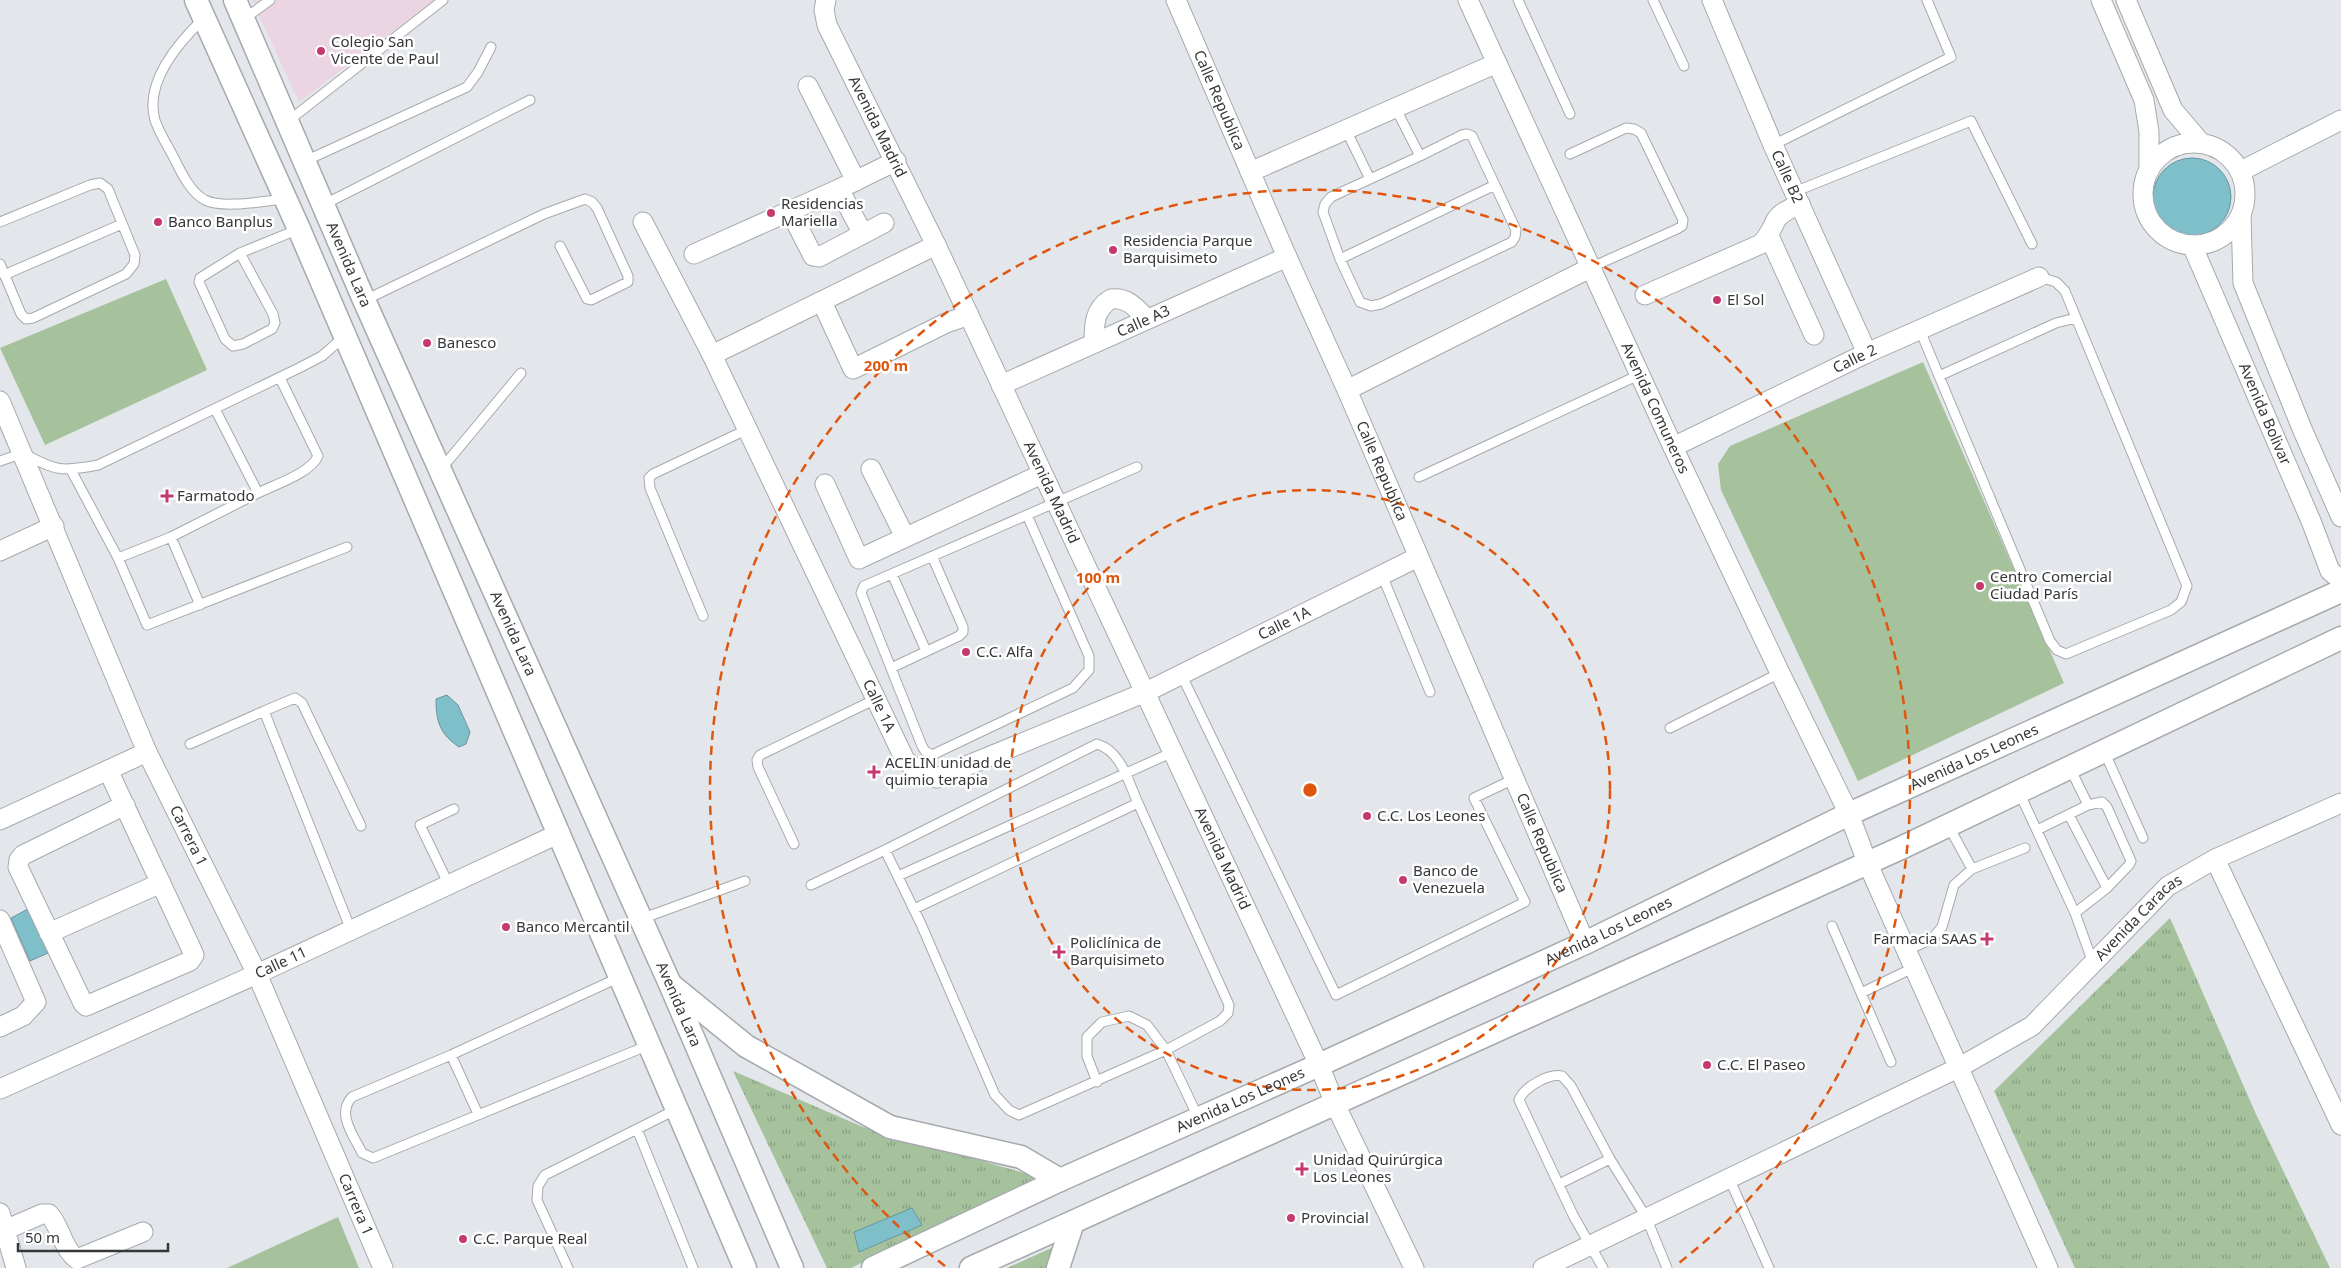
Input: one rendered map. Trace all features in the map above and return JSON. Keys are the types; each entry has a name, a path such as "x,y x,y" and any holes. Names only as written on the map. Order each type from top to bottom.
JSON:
{"street":[{"name":"Avenida Madrid","path":"826,0 824,10 827,25 896,160 1055,502 1146,692 1319,1065 1335,1104 1414,1268"},
{"name":"Calle Republica","path":"1176,0 1286,257 1347,390 1585,943"},
{"name":"Avenida Comuneros","path":"1468,0 1780,674 1849,814 1867,862 1908,950 1958,1068 2048,1268"},
{"name":"Calle B2","path":"1712,0 1773,145 1867,353"},
{"path":"2101,0 2144,100 2149,132 2149,169"},
{"path":"2126,0 2173,110 2201,143"},
{"path":"200,9 299,229 560,833 745,1268"},
{"name":"Avenida Lara","path":"239,10 364,300 670,984 792,1268"},
{"path":"1250,172 1497,63"},
{"path":"808,86 856,181"},
{"path":"2241,215 2232,228 2221,237 2207,243 2192,245 2177,242 2164,235 2153,225 2146,212 2143,197 2144,182 2149,169 2156,159 2176,145 2201,143 2218,149 2241,171 2341,120"},
{"path":"694,254 839,189 896,160"},
{"name":"Avenida Bolivar","path":"2241,171 2245,190 2241,215 2243,283 2303,431 2341,516"},
{"path":"839,189 863,234"},
{"path":"1646,295 1761,244 1770,236 1777,219 1797,198"},
{"path":"790,211 813,256 819,257 884,223"},
{"name":"Calle 1A","path":"643,222 712,355 906,760 919,772 937,778 1146,692 1418,557"},
{"path":"1770,236 1814,335"},
{"path":"712,355 936,245"},
{"name":"Avenida Bolivar","path":"2192,245 2311,521 2330,571 2341,580"},
{"name":"Calle A3","path":"1000,384 1286,257"},
{"path":"1347,390 1592,267"},
{"name":"Calle 2","path":"1674,447 1867,353 2039,276"},
{"path":"1094,343 1094,325 1098,312 1111,299 1124,299 1131,303 1147,319"},
{"path":"822,302 853,369 946,323 968,315"},
{"name":"Carrera 1","path":"0,401 54,526 147,752 257,974 383,1268"},
{"path":"870,469 905,537"},
{"path":"825,484 859,559 1042,474"},
{"path":"0,550 54,526"},
{"name":"Avenida Los Leones","path":"873,1268 1198,1117 1319,1065 1585,943 1849,814 2341,591"},
{"path":"971,1268 1948,825 2341,638"},
{"path":"0,820 147,752"},
{"path":"108,770 194,955 190,961 86,1006 82,1003 18,867 19,860 23,855 124,805"},
{"name":"Avenida Caracas","path":"1543,1268 1958,1068 2032,1026 2168,886 2215,859 2341,803"},
{"name":"Calle 11","path":"0,1089 257,974 560,833"},
{"path":"2215,859 2341,1125"},
{"path":"49,933 161,883"},
{"path":"0,920 36,1002 23,1016 0,1027"},
{"path":"670,984 746,1046 890,1127 1021,1157 1060,1180"},
{"path":"16,1268 3,1221 49,1214 54,1219 70,1254 77,1259 143,1232"},
{"path":"1058,1268 1073,1222"}],"lane":[{"path":"239,10 270,0"},
{"path":"287,122 443,0"},
{"path":"1518,0 1570,114"},
{"path":"1653,0 1684,66"},
{"path":"1773,145 1951,57 1927,0"},
{"path":"200,9 171,54 153,98 155,120 183,176 193,190 204,200 218,204 284,199"},
{"path":"304,161 467,87 478,72 491,47"},
{"path":"323,205 530,100"},
{"path":"1395,107 1420,156"},
{"path":"1797,198 1971,121 2032,244"},
{"path":"1570,154 1626,128 1634,129 1641,133 1682,220 1682,226 1592,267"},
{"path":"1346,130 1370,179"},
{"path":"1467,134 1472,136 1516,230 1515,237 1512,242 1381,304 1371,306 1360,302 1340,259 1323,212 1325,204 1331,197 1370,179 1467,134"},
{"path":"0,222 90,185 100,183 108,189 135,255 134,264 126,274 33,318 26,319 20,314 0,264"},
{"path":"1340,259 1495,185"},
{"path":"364,300 544,214 585,199 592,202 597,208 628,276 628,282 591,300 587,299 560,246"},
{"path":"4,275 122,224"},
{"path":"240,254 273,314 275,322 272,329 244,344 234,346 225,339 199,282 202,275 240,254 299,229"},
{"path":"1920,330 2050,640 2057,650 2066,654 2171,610 2182,602 2187,586 2065,291 2056,282 2039,276"},
{"path":"1939,376 2056,323 2076,318"},
{"path":"0,461 23,453 47,466 71,470 98,465 280,378 322,356 345,336"},
{"path":"440,470 521,373"},
{"path":"1419,477 1641,374"},
{"path":"118,558 171,537 308,469 315,463 318,456 280,378"},
{"path":"215,409 258,493"},
{"path":"703,616 650,488 649,478 653,474 748,429"},
{"path":"1027,515 1089,656 1089,670 1073,688 932,755 925,751 922,746 861,593 864,586 1137,467"},
{"path":"71,470 118,558 147,625 347,547"},
{"path":"171,537 200,604"},
{"path":"891,668 963,632 963,627 932,556"},
{"path":"892,574 926,651"},
{"path":"1382,575 1430,692"},
{"path":"1181,674 1336,995 1525,902 1474,798 1514,779"},
{"path":"1670,728 1780,674"},
{"path":"190,744 295,698 299,700 361,826"},
{"path":"794,844 758,767 757,760 760,755 876,698"},
{"path":"264,711 351,930"},
{"path":"811,886 1097,744 1108,747 1118,759 1138,803 1229,1004 1228,1012 1220,1021 1166,1050 1019,1115 1009,1110 995,1095 914,909 885,850"},
{"path":"2104,751 2143,838"},
{"path":"898,876 1173,752"},
{"path":"2070,767 2088,805"},
{"path":"2019,792 2075,913 2093,963"},
{"path":"2038,830 2088,805 2102,802 2107,807 2131,861 2129,866 2107,888 2075,913"},
{"path":"914,909 1138,803"},
{"path":"450,884 420,825 454,809"},
{"path":"2069,815 2107,888"},
{"path":"1948,825 1972,869"},
{"path":"1908,950 1932,939 1942,927 1954,885 1972,869 2025,848"},
{"path":"640,919 745,881"},
{"path":"1832,926 1891,1062"},
{"path":"1860,993 1915,967"},
{"path":"621,976 451,1055 352,1097 346,1104 344,1115 362,1153 373,1158 650,1045"},
{"path":"1097,1082 1087,1056 1087,1037 1102,1022 1129,1016 1147,1025 1166,1050 1198,1117"},
{"path":"451,1055 478,1114"},
{"path":"1603,1268 1573,1215 1519,1100 1522,1093 1556,1074 1562,1076 1571,1086 1610,1159 1646,1217 1667,1268"},
{"path":"568,1268 537,1200 538,1186 545,1175 677,1109"},
{"path":"637,1130 694,1268"},
{"path":"1558,1184 1610,1159"},
{"path":"1729,1178 1769,1268"}],"shaded area":[{"name":"Colegio San Vicente de Paul","path":"252,0 434,0 299,102"}],"green space":[{"path":"166,279 207,370 45,445 0,348"},
{"path":"1923,362 2064,683 1858,781 1721,490 1718,464 1730,446"},
{"path":"2170,918 2255,1112 2330,1268 2075,1268 1994,1091"},
{"path":"733,1071 863,1127 1038,1177 851,1268 827,1268"},
{"path":"338,1217 359,1268 227,1268"},
{"path":"1058,1245 1047,1268 1007,1268"}],"water":[{"path":"2192,158 2207,161 2220,169 2228,182 2231,197 2228,212 2220,225 2207,233 2192,236 2177,233 2164,225 2156,212 2153,197 2156,182 2164,169 2177,161"},
{"path":"447,695 458,705 470,732 466,744 459,747 447,737 438,721 436,699"},
{"path":"28,909 48,953 30,961 11,918"},
{"path":"912,1208 922,1225 859,1252 854,1232"}],"place":[{"name":"Colegio San Vicente de Paul","path":"321,51"},
{"name":"Residencias Mariella","path":"771,213"},
{"name":"Banco Banplus","path":"158,222"},
{"name":"Residencia Parque Barquisimeto","path":"1113,250"},
{"name":"El Sol","path":"1717,300"},
{"name":"Banesco","path":"427,343"},
{"name":"Farmatodo","path":"167,496"},
{"name":"Centro Comercial Ciudad París","path":"1980,586"},
{"name":"C.C. Alfa","path":"966,652"},
{"name":"ACELIN unidad de quimio terapia","path":"874,772"},
{"name":"C.C. Los Leones","path":"1367,816"},
{"name":"Banco de Venezuela","path":"1403,880"},
{"name":"Banco Mercantil","path":"506,927"},
{"name":"Farmacia SAAS","path":"1987,939"},
{"name":"Policlínica de Barquisimeto","path":"1059,952"},
{"name":"C.C. El Paseo","path":"1707,1065"},
{"name":"Unidad Quirúrgica Los Leones","path":"1302,1169"},
{"name":"Provincial","path":"1291,1218"},
{"name":"C.C. Parque Real","path":"463,1239"}]}
